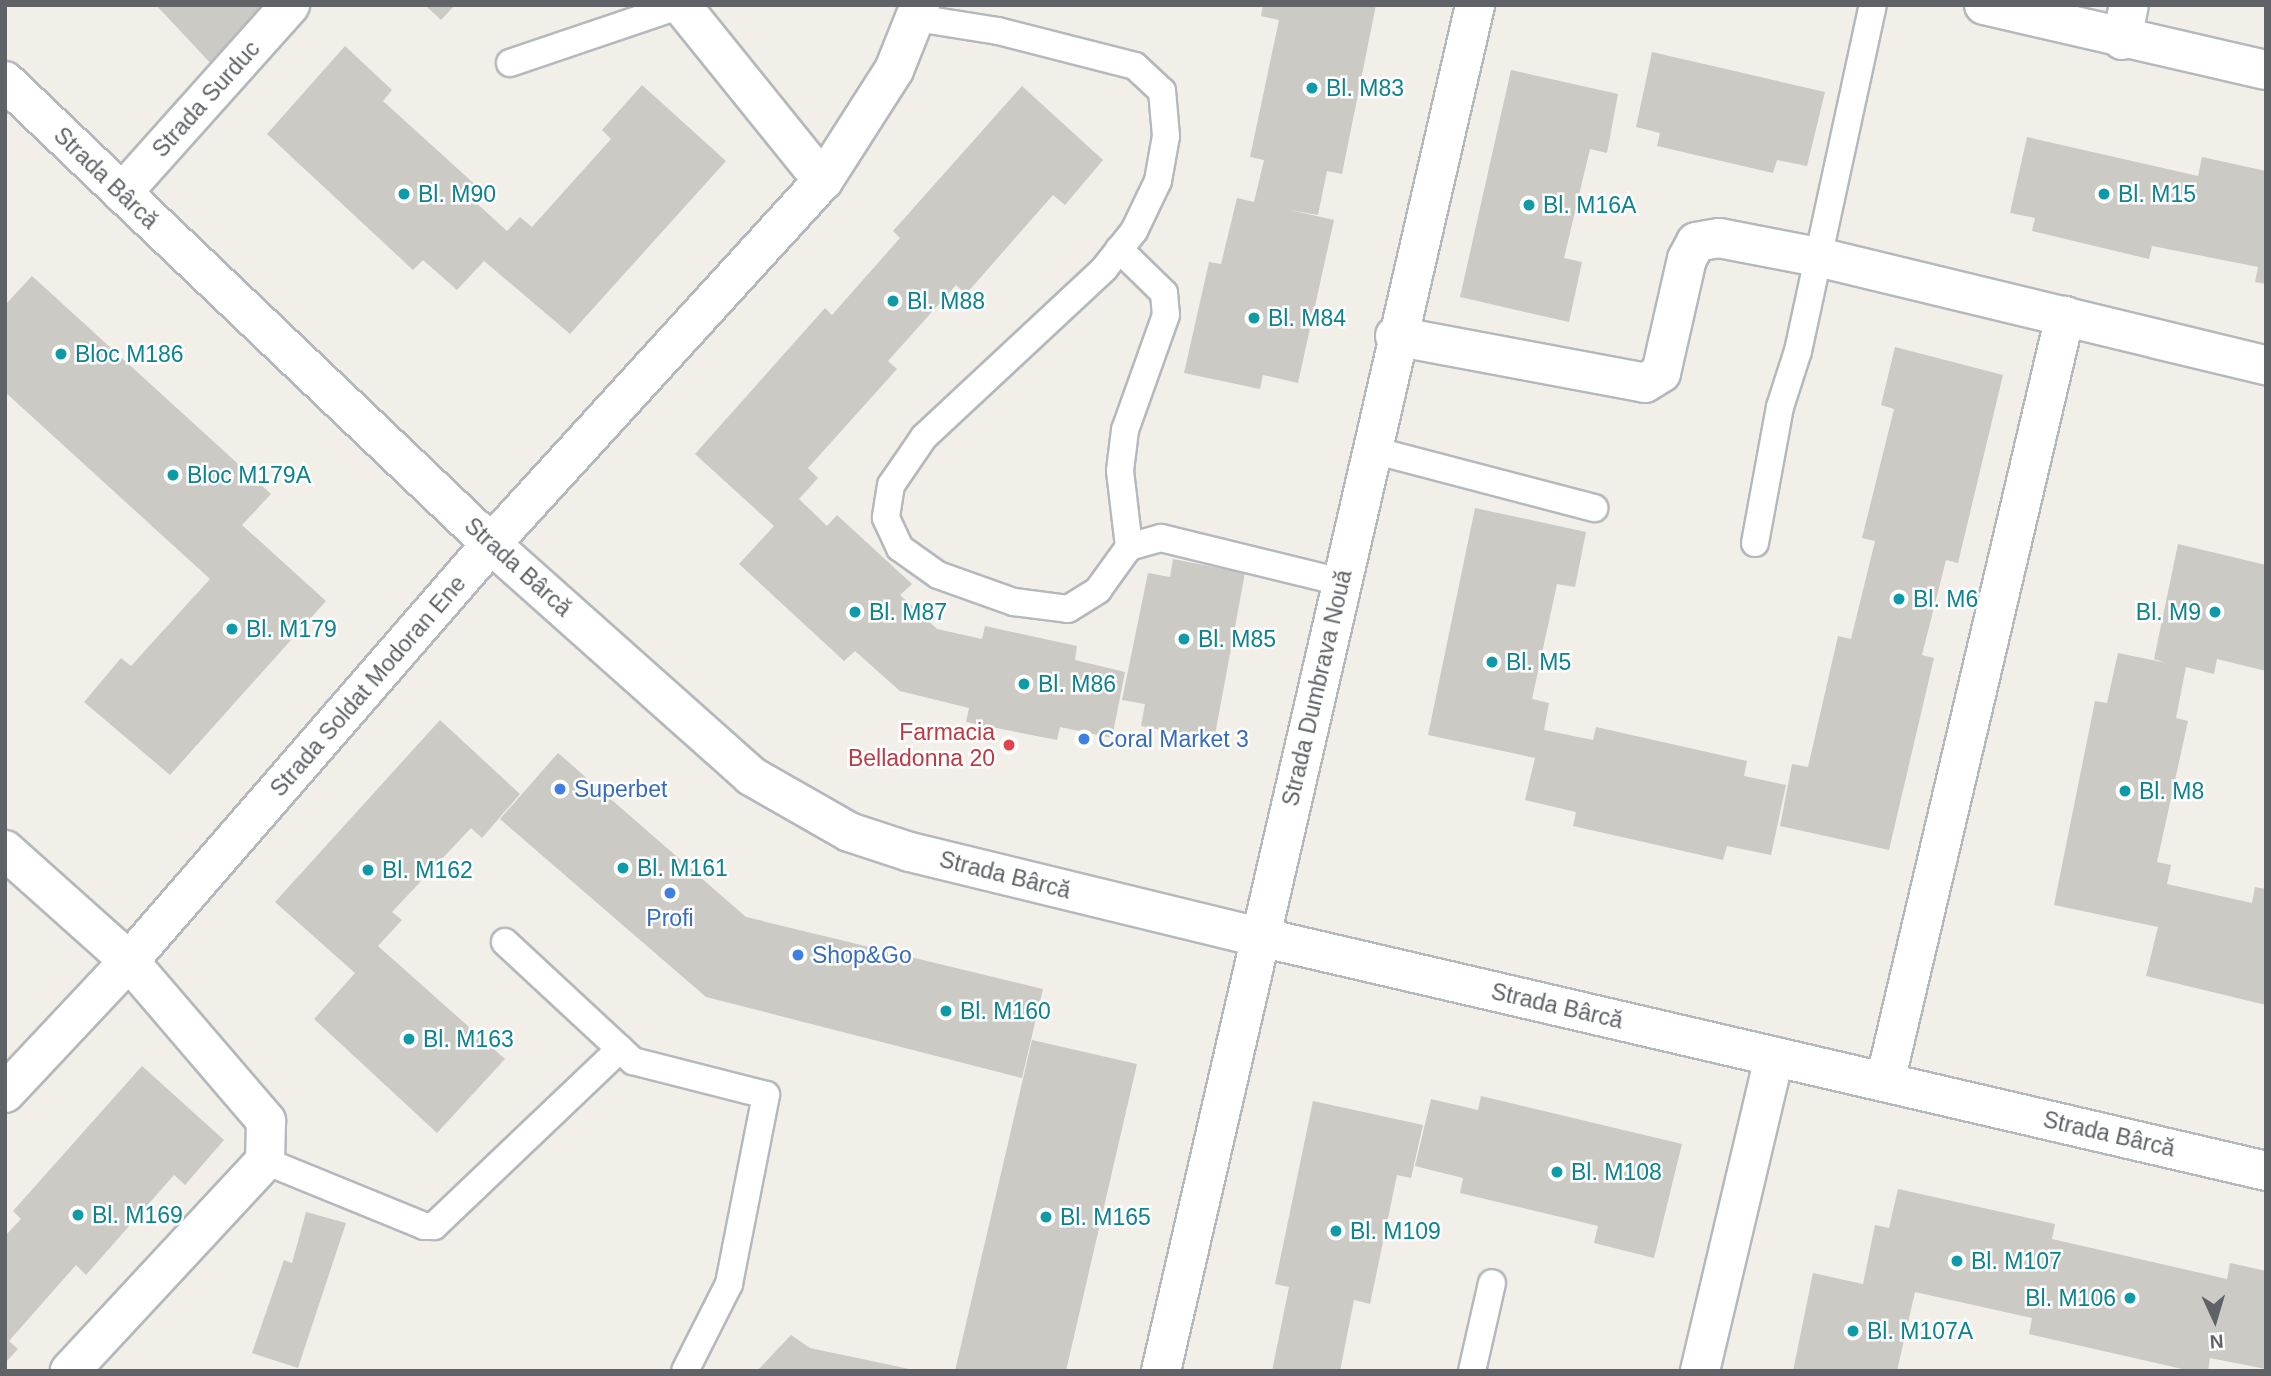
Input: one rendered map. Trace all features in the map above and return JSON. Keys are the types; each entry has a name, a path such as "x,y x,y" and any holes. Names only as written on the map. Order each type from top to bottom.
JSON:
{"street":[{"name":"Strada Surduc","path":"122,193 290,5"},
{"path":"681,5 823,181"},
{"name":"Strada Dumbrava Nouă","path":"1161,1371 1342,582 1369,449 1475,5"},
{"path":"1984,5 2126,23 2266,70"},
{"name":"Strada Soldat Modoran Ene","path":"5,1093 129,961 491,544 823,181 894,70 918,11"},
{"name":"Strada Bârcă","path":"5,81 491,544 751,776 795,806 849,832 910,852 1260,937 2266,1171"},
{"path":"1395,336 1645,383 1661,373 1687,260 1696,242 1719,238 1818,257 2266,365"},
{"path":"1885,1082 2065,316"},
{"path":"5,850 129,961 266,1121 265,1161 70,1371"},
{"path":"1700,1371 1774,1057"}],"lane":[{"path":"510,62 681,5"},
{"path":"1755,543 1780,407 1818,257 1873,5"},
{"path":"918,11 1135,66 1162,91 1166,136 1158,181 1119,249 924,437 891,485 886,518 900,548 938,575 1014,602 1068,608 1098,590 1129,547 1161,538 1342,582"},
{"path":"1119,249 1164,293 1166,315 1125,430 1120,471 1129,547"},
{"path":"1369,449 1594,508"},
{"path":"505,942 621,1049 649,1068 766,1095 729,1284 685,1371"},
{"path":"265,1161 424,1226 434,1226 621,1049"},
{"path":"1472,1371 1492,1283"}],"building":[{"path":"156,5 274,5 215,68"},
{"path":"425,5 455,5 441,20"},
{"path":"1263,5 1376,5 1342,174 1327,171 1318,215 1290,210 1334,220 1298,383 1263,375 1260,389 1184,373 1209,262 1221,264 1237,198 1254,202 1264,160 1250,157 1279,20 1261,16"},
{"name":"Bl. M90","path":"345,46 392,90 383,101 480,189 472,199 507,231 520,217 532,227 611,139 602,130 642,85 726,161 570,334 484,261 457,290 423,260 413,270 267,134"},
{"name":"Bl. M16A","path":"1652,52 1825,92 1807,166 1777,160 1773,173 1657,146 1660,133 1636,127"},
{"name":"Bl. M16A","path":"1511,70 1618,94 1607,153 1590,149 1564,258 1582,262 1569,322 1460,297"},
{"path":"1022,86 1103,160 1065,205 1053,195 966,294 956,285 888,361 897,369 808,468 818,478 799,499 827,526 837,515 912,584 900,595 937,629 982,639 985,626 1077,646 1075,660 1125,672 1112,738 1060,727 1057,740 966,722 969,708 900,691 855,651 844,661 739,564 774,526 695,454 825,308 832,315 900,238 893,231"},
{"name":"Bl. M15","path":"2027,137 2198,176 2202,157 2266,171 2266,284 2255,282 2258,267 2152,246 2149,259 2032,231 2035,218 2010,213"},
{"path":"32,276 271,494 242,525 326,601 170,775 84,702 121,658 131,666 210,579 5,392 5,305"},
{"name":"Bl. M6","path":"1895,347 2003,375 1958,563 1946,560 1922,655 1934,658 1889,850 1780,826 1792,764 1808,767 1838,636 1851,639 1875,541 1862,538 1894,409 1881,405"},
{"name":"Bl. M5","path":"1475,508 1586,532 1575,587 1557,584 1532,699 1549,703 1544,730 1593,740 1596,727 1747,761 1744,776 1786,785 1771,855 1727,846 1723,860 1573,826 1576,812 1525,800 1535,758 1428,735"},
{"name":"Bl. M8","path":"2178,544 2266,565 2266,671 2217,659 2214,674 2186,667 2176,718 2188,721 2157,862 2171,865 2167,884 2252,903 2255,887 2266,889 2266,1005 2146,976 2158,927 2054,905 2095,701 2107,703 2118,653 2167,663 2154,659"},
{"name":"Bl. M85","path":"1173,559 1245,573 1214,740 1141,726 1145,704 1122,700 1148,573 1170,577"},
{"path":"440,720 520,794 482,838 471,828 392,912 402,920 378,946 505,1059 437,1133 314,1019 355,973 275,902"},
{"name":"Bl. M161","path":"558,753 746,917 1043,989 1022,1078 706,997 500,819"},
{"name":"Bl. M165","path":"1032,1040 1137,1064 1066,1371 955,1371"},
{"name":"Bl. M169","path":"142,1066 224,1140 185,1185 174,1175 86,1275 76,1265 9,1341 18,1349 5,1363 5,1236 21,1219 13,1211"},
{"name":"Bl. M108","path":"1481,1096 1682,1144 1654,1258 1594,1243 1598,1226 1460,1193 1463,1178 1415,1166 1431,1099 1478,1110"},
{"name":"Bl. M109","path":"1313,1101 1423,1125 1411,1178 1397,1175 1370,1304 1354,1300 1340,1371 1272,1371 1289,1287 1275,1284"},
{"path":"1898,1189 2055,1224 2052,1239 2227,1279 2230,1263 2266,1271 2266,1369 2210,1358 2208,1371 2191,1371 2029,1334 2032,1318 1915,1292 1897,1371 1793,1371 1813,1273 1863,1284 1875,1225 1889,1228"},
{"path":"306,1212 346,1223 298,1368 252,1353 284,1260 292,1263"},
{"path":"791,1335 810,1348 919,1371 757,1371"}],"place":[{"name":"Bl. M83","path":"1312,88"},
{"name":"Bl. M90","path":"404,194"},
{"name":"Bl. M15","path":"2104,194"},
{"name":"Bl. M16A","path":"1529,205"},
{"name":"Bl. M88","path":"893,301"},
{"name":"Bl. M84","path":"1254,318"},
{"name":"Bloc M186","path":"61,354"},
{"name":"Bloc M179A","path":"173,475"},
{"name":"Bl. M6","path":"1899,599"},
{"name":"Bl. M87","path":"855,612"},
{"name":"Bl. M9","path":"2215,612"},
{"name":"Bl. M179","path":"232,629"},
{"name":"Bl. M85","path":"1184,639"},
{"name":"Bl. M5","path":"1492,662"},
{"name":"Bl. M86","path":"1024,684"},
{"name":"Coral Market 3","path":"1084,739"},
{"name":"Farmacia Belladonna 20","path":"1009,745"},
{"name":"Superbet","path":"560,789"},
{"name":"Bl. M8","path":"2125,791"},
{"name":"Bl. M161","path":"623,868"},
{"name":"Bl. M162","path":"368,870"},
{"name":"Profi","path":"670,893"},
{"name":"Shop&Go","path":"798,955"},
{"name":"Bl. M160","path":"946,1011"},
{"name":"Bl. M163","path":"409,1039"},
{"name":"Bl. M108","path":"1557,1172"},
{"name":"Bl. M169","path":"78,1215"},
{"name":"Bl. M165","path":"1046,1217"},
{"name":"Bl. M109","path":"1336,1231"},
{"name":"Bl. M107","path":"1957,1261"},
{"name":"Bl. M106","path":"2130,1298"},
{"name":"Bl. M107A","path":"1853,1331"}]}
